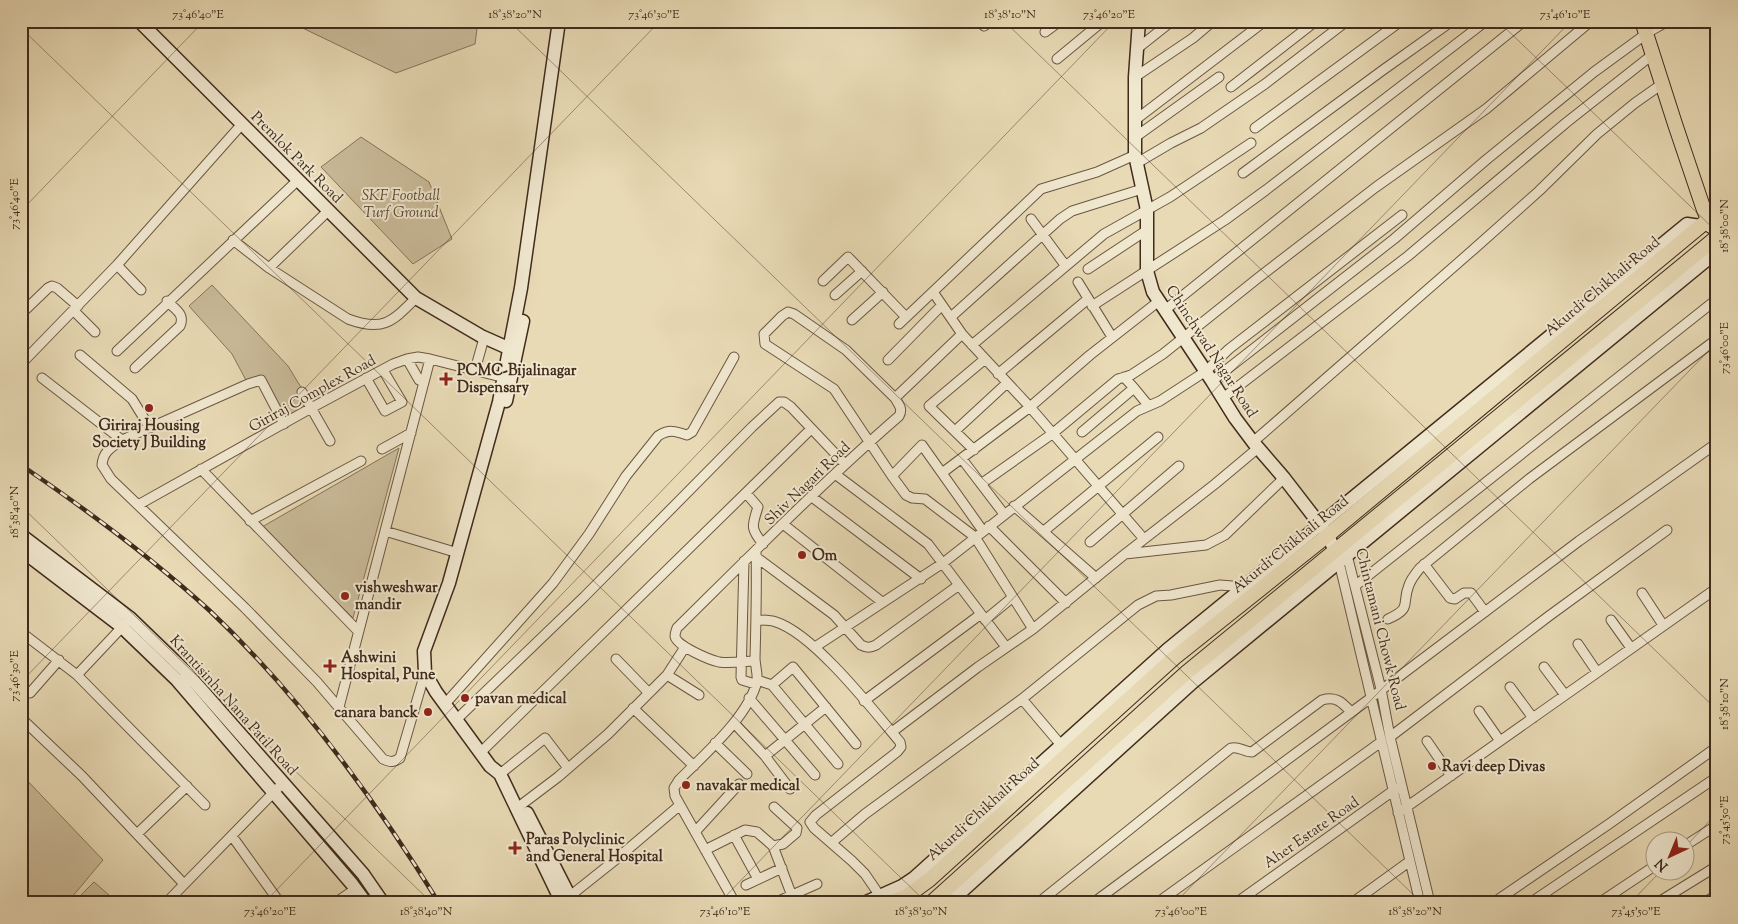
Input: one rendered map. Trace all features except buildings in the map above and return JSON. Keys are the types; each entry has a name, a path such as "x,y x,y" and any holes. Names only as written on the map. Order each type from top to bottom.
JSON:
{"main road":[{"path":"1647,27 1652,55 1710,219"},
{"path":"931,903 1186,673 1341,553 1715,239 1682,122 1647,27"},
{"name":"Akurdi Chikhali Road","path":"885,899 907,896 929,880 1174,658 1328,529 1710,219"}],"street":[{"name":"Premlok Park Road","path":"138,21 416,298 484,338 513,348"},
{"path":"284,424 261,380 122,440 106,452 102,465 111,479 245,608 339,707 383,759 395,762 400,758 425,668 456,586 507,378 513,348 559,21"},
{"path":"513,348 529,290 567,21"},
{"path":"1045,32 1060,21"},
{"path":"1056,59 1104,21"},
{"path":"1138,48 1172,21"},
{"path":"1135,77 1193,38 1214,21"},
{"path":"1134,121 1265,21"},
{"path":"1231,87 1316,21"},
{"path":"899,324 1041,189 1136,159 1209,122 1265,84 1347,21"},
{"path":"1255,128 1401,21"},
{"path":"1243,173 1452,21"},
{"path":"998,374 1090,303 1147,271 1225,220 1486,21"},
{"path":"942,473 1030,407 1112,337 1162,306 1524,21"},
{"path":"981,484 1052,434 1118,379 1147,366 1376,187 1486,109 1591,21"},
{"path":"815,647 920,579 1110,432 1148,405 1160,401 1209,376 1402,232 1478,166 1647,27 1668,21"},
{"name":"Chinchwad Nagar Road","path":"1140,22 1135,77 1134,138 1136,159 1147,210 1147,271 1149,283 1162,306 1255,445 1328,529"},
{"path":"1223,398 1408,256 1566,122 1652,55"},
{"path":"1134,138 1219,77"},
{"path":"892,732 1006,647 1033,630 1125,554 1215,484 1255,445 1539,191 1597,134 1662,84"},
{"path":"21,364 117,265 242,124"},
{"path":"972,345 1104,234 1182,190 1251,143"},
{"path":"116,350 298,180"},
{"path":"950,317 1042,234 1072,211 1142,189"},
{"path":"269,268 328,211"},
{"path":"1209,376 1230,349 1402,215"},
{"path":"1031,218 1065,265"},
{"path":"1393,222 1402,232"},
{"path":"1088,269 1148,230"},
{"path":"233,240 269,268 348,319 365,324 380,325 400,314 416,298"},
{"path":"823,281 848,257 906,317"},
{"path":"117,265 141,290"},
{"path":"835,295 862,271"},
{"path":"1078,282 1112,337"},
{"path":"21,314 52,286 57,288 76,308 95,332"},
{"path":"852,320 883,292"},
{"path":"933,292 962,334 1030,407 1144,539"},
{"path":"1355,586 1717,299"},
{"path":"135,368 180,326 183,320 182,316 167,301"},
{"path":"888,360 942,305"},
{"path":"962,334 895,398 846,350 794,314 788,312 764,334 765,344 834,390 906,495 912,498 925,499 975,537 1033,630"},
{"path":"476,370 484,338"},
{"path":"1388,619 1399,614 1406,606 1409,585 1424,564 1529,479 1717,339"},
{"path":"80,355 132,399 150,428"},
{"name":"Giriraj Complex Road","path":"138,505 366,378 407,359 418,357 430,359 507,378"},
{"path":"445,704 565,568 626,476 658,436 672,430 686,435 692,432 734,357"},
{"path":"407,359 419,380"},
{"path":"339,707 357,630 430,359"},
{"path":"974,450 929,406 985,359"},
{"path":"366,378 385,411 402,402 383,370"},
{"path":"1124,377 1148,405"},
{"path":"42,378 122,440"},
{"path":"507,378 449,583 424,651 425,668 456,720 490,766 500,774 568,900"},
{"path":"954,431 1006,383"},
{"path":"1082,432 1134,388"},
{"path":"302,392 330,441"},
{"name":"Shiv Nagari Road","path":"685,647 675,636 677,628 835,474 899,416 901,408 895,398"},
{"path":"456,720 584,597 779,402 784,402 791,406 846,464"},
{"path":"480,753 811,429"},
{"path":"382,449 411,433"},
{"path":"1044,531 1158,437"},
{"path":"1093,903 1579,541 1717,444"},
{"path":"892,476 922,445 986,529 1066,603"},
{"path":"962,459 1004,514"},
{"path":"250,521 361,461"},
{"path":"1090,542 1123,516 1179,466"},
{"path":"201,469 357,630"},
{"path":"835,474 928,544 1006,647"},
{"path":"1125,554 1206,545 1215,541 1225,535 1284,478"},
{"path":"734,903 675,796 674,788 734,723 756,682 758,551 752,525 758,507 746,493"},
{"path":"812,497 920,579"},
{"path":"1014,506 1096,578"},
{"path":"783,524 882,602"},
{"path":"864,903 885,899 922,872 1167,650 1245,587 1328,529"},
{"name":"Chintamani Chowk Road","path":"1328,529 1355,586 1381,689 1390,737 1430,903"},
{"path":"1390,737 1549,616 1667,530"},
{"path":"385,531 458,553"},
{"name":"Krantisinha Nana Patil Road","path":"21,535 126,623 278,788 363,874 383,903"},
{"name":"Krantisinha Nana Patil Road","path":"21,550 126,623"},
{"path":"758,551 834,615 861,644 870,648 959,585"},
{"path":"949,903 1193,682 1341,553"},
{"name":"Chintamani Chowk Road","path":"1341,553 1381,742 1420,903"},
{"path":"744,561 741,679 772,685 838,764"},
{"path":"1424,564 1450,598 1455,599 1464,593 1470,593 1485,612"},
{"path":"831,843 865,814 1022,700 1146,600 1156,596 1171,595 1220,585 1245,587"},
{"path":"1398,813 1717,588"},
{"path":"1642,593 1663,625"},
{"path":"864,701 1013,597"},
{"path":"757,620 777,622 815,647 900,742 901,747 897,752 812,819 811,826 865,874 885,899"},
{"path":"1611,620 1631,648"},
{"path":"77,675 126,623"},
{"path":"21,632 77,675 205,805"},
{"path":"1578,644 1597,672"},
{"path":"521,805 608,734 667,675 685,647 717,662 755,661"},
{"path":"616,659 648,692"},
{"path":"30,693 58,660"},
{"path":"772,685 793,667 856,744"},
{"path":"1544,667 1564,695"},
{"path":"667,675 699,695"},
{"path":"1510,687 1533,718"},
{"path":"749,698 815,775"},
{"path":"1038,903 1231,748 1235,747 1252,752 1322,700 1336,699 1342,702 1351,712"},
{"path":"1022,700 1061,746"},
{"path":"765,756 826,707"},
{"path":"633,708 694,766"},
{"path":"1479,711 1500,742"},
{"path":"21,718 82,776 184,884"},
{"path":"734,723 765,756 790,789"},
{"path":"500,774 545,738 568,768"},
{"path":"1427,741 1451,776"},
{"path":"1157,903 1381,742"},
{"path":"715,743 747,774"},
{"path":"1493,903 1717,747"},
{"path":"1530,903 1717,777"},
{"path":"695,832 739,784"},
{"name":"Aher Estate Road","path":"1236,903 1402,785"},
{"path":"137,834 187,786"},
{"path":"166,903 278,788"},
{"name":"Krantisinha Nana Patil Road","path":"278,788 363,902"},
{"path":"507,790 524,808 568,900"},
{"path":"507,790 509,812 555,903"},
{"path":"568,900 680,805"},
{"path":"773,846 783,844 796,833 797,828 774,807"},
{"path":"1696,838 1717,824"},
{"path":"705,850 745,830 757,832 773,846 792,896"},
{"path":"734,835 758,879"},
{"path":"232,836 275,901"},
{"path":"1352,903 1410,861"},
{"path":"1657,903 1717,866"},
{"path":"746,885 782,868"},
{"path":"1599,903 1646,872"},
{"path":"774,903 817,884"},
{"path":"335,903 353,887"},
{"path":"363,902 376,891"},
{"path":"1704,903 1717,895"}],"green space":[{"path":"288,21 478,21 475,44 396,73"},
{"name":"SKF Football Turf Ground","path":"361,137 429,182 452,239 413,264 321,167"},
{"path":"212,285 288,366 313,407 284,424 261,380 248,384 232,354 189,306"},
{"path":"399,448 353,618 262,527"},
{"path":"21,774 103,860 67,903 21,903"},
{"path":"94,882 118,903 73,903"}],"railway":[{"path":"21,465 142,553 188,591 243,644 275,678 334,749 388,825 439,903"}],"place":[{"name":"PCMC-Bijalinagar Dispensary","path":"446,379"},
{"name":"Giriraj Housing Society J Building","path":"149,408"},
{"name":"Om","path":"802,555"},
{"name":"vishweshwar mandir","path":"345,596"},
{"name":"Ashwini Hospital, Pune","path":"330,666"},
{"name":"pavan medical","path":"465,698"},
{"name":"canara banck","path":"428,712"},
{"name":"Ravi deep Divas","path":"1432,766"},
{"name":"navakar medical","path":"686,785"},
{"name":"Paras Polyclinic and General Hospital","path":"515,848"}]}
